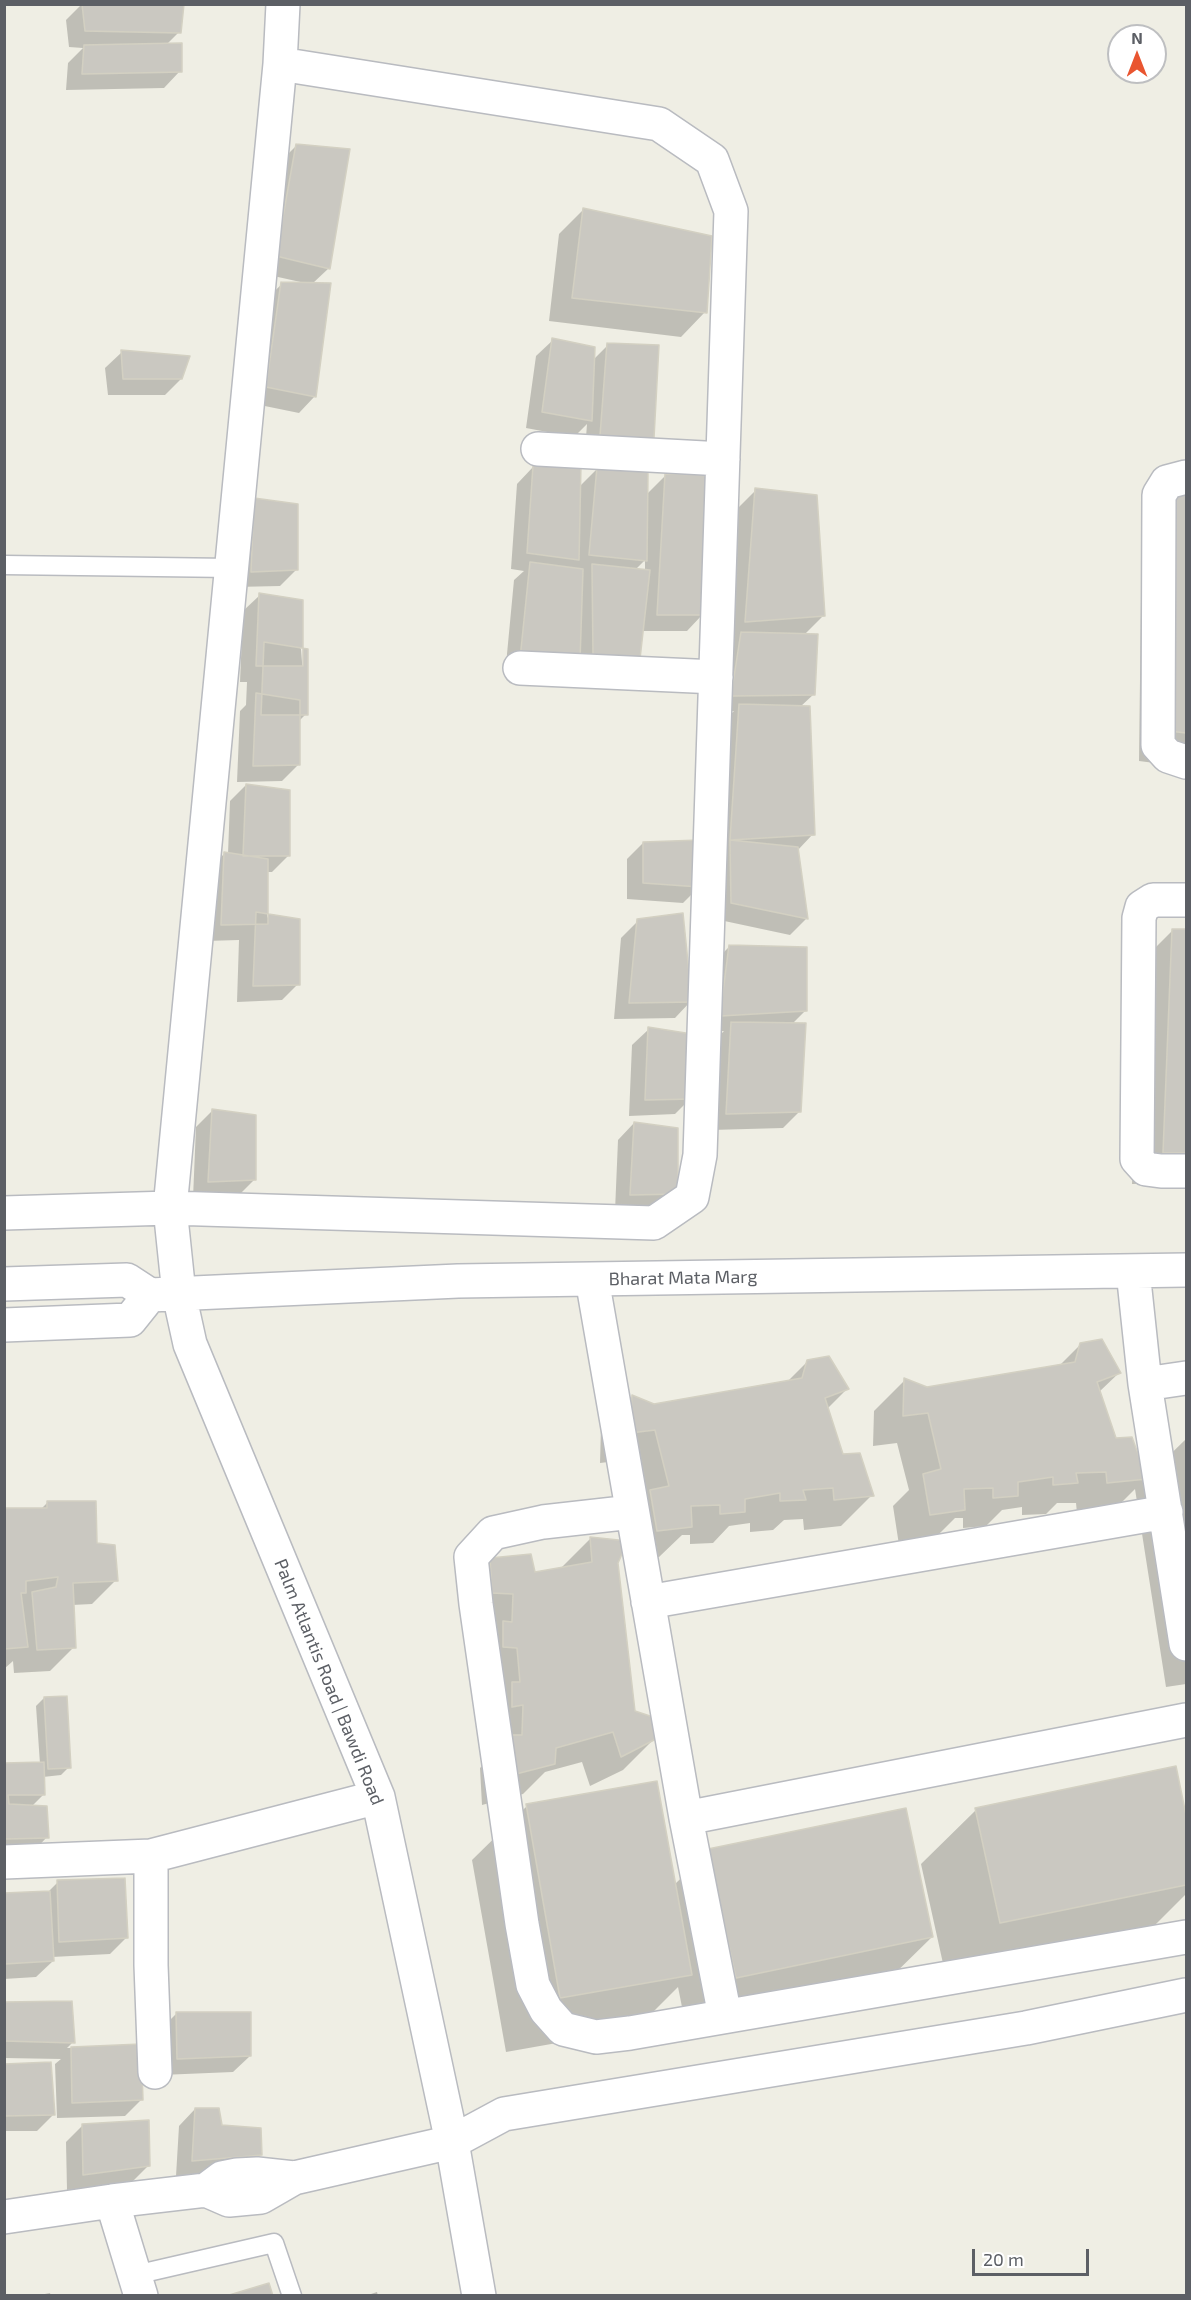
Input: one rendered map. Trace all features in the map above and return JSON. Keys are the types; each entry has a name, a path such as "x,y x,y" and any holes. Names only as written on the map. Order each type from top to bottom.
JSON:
{"street":[{"name":"Palm Atlantis Road | Bawdi Road","path":"283,4 280,64 170,1208 164,1294 190,1344 378,1797 452,2142 479,2295"},
{"path":"4,1213 170,1208 654,1223 692,1197 700,1155 731,211 712,160 659,124 280,64"},
{"path":"538,449 723,459"},
{"path":"1186,477 1167,482 1159,495 1158,746 1168,756 1186,762"},
{"path":"520,668 716,676"},
{"path":"1186,900 1153,900 1142,907 1139,918 1137,1159 1146,1169 1161,1172 1186,1171"},
{"name":"Bharat Mata Marg","path":"164,1294 458,1281 1186,1270"},
{"path":"1133,1271 1145,1384 1186,1644"},
{"path":"592,1279 686,1818 725,2016"},
{"path":"4,1284 127,1280 164,1294"},
{"path":"4,1325 130,1320 164,1294"},
{"path":"1145,1384 1186,1378"},
{"path":"632,1512 543,1522 493,1533 471,1557 479,1628 531,1975 533,1985 546,2010 563,2028 596,2037 630,2033 1186,1937"},
{"path":"648,1602 1166,1512"},
{"path":"686,1818 1186,1720"},
{"path":"4,1862 151,1856 378,1797"},
{"path":"151,1856 151,1965 155,2072"},
{"path":"4,2217 112,2200 206,2190 222,2178 237,2175 257,2174 294,2178 452,2142 504,2114 1026,2028 1186,1995"},
{"path":"112,2200 138,2285"}],"lane":[{"path":"4,565 232,568"},
{"path":"138,2285 274,2243 292,2295"}],"building":[{"path":"82,4 184,4 181,33 85,31"},
{"path":"182,43 182,72 82,74 84,45"},
{"path":"296,144 350,149 330,269 276,256"},
{"path":"583,208 712,236 707,313 572,298"},
{"path":"281,282 331,283 316,397 266,387"},
{"path":"552,338 595,347 592,421 542,412"},
{"path":"607,343 659,345 654,438 600,436"},
{"path":"121,350 190,356 182,379 123,379"},
{"path":"581,464 579,560 527,553 533,466"},
{"path":"597,467 648,472 647,561 589,555"},
{"path":"665,474 714,475 705,615 657,615"},
{"path":"1172,481 1186,483 1186,733 1169,731"},
{"path":"755,488 817,495 825,616 745,622"},
{"path":"254,498 298,504 298,570 251,572"},
{"path":"530,562 583,569 580,660 520,659"},
{"path":"592,564 650,570 640,659 593,655"},
{"path":"259,593 303,600 303,666 256,666"},
{"path":"741,632 818,634 815,695 731,696"},
{"path":"264,642 308,649 308,715 261,715"},
{"path":"256,693 300,700 300,765 253,766"},
{"path":"739,704 810,706 815,835 730,840"},
{"path":"246,784 290,790 290,856 243,856"},
{"path":"700,840 700,887 643,883 643,842"},
{"path":"730,840 798,847 808,919 731,903"},
{"path":"224,852 268,859 268,924 221,925"},
{"path":"256,912 300,919 300,985 253,986"},
{"path":"683,913 692,1002 629,1003 637,919"},
{"path":"1172,929 1186,929 1186,1153 1163,1153"},
{"path":"729,945 807,947 807,1011 720,1016"},
{"path":"731,1022 806,1023 801,1112 726,1114"},
{"path":"648,1027 692,1034 692,1099 645,1100"},
{"path":"212,1109 256,1115 256,1180 208,1182"},
{"path":"634,1122 678,1128 678,1194 630,1195"},
{"path":"1102,1339 1121,1373 1097,1382 1116,1438 1132,1437 1147,1479 1107,1483 1106,1472 1076,1473 1078,1483 1053,1485 1053,1477 1018,1482 1018,1496 993,1498 993,1488 964,1489 965,1510 930,1515 923,1474 941,1469 928,1413 903,1416 904,1378 927,1387 1075,1362 1080,1343"},
{"path":"829,1356 849,1389 825,1398 843,1454 860,1453 874,1496 834,1500 833,1488 803,1490 806,1500 780,1501 780,1493 745,1499 745,1512 720,1514 720,1505 691,1506 692,1527 657,1531 650,1490 669,1486 655,1430 630,1433 632,1395 654,1404 802,1378 807,1360"},
{"path":"47,1501 96,1501 97,1543 115,1545 118,1581 73,1583 76,1648 37,1650 32,1592 56,1587 58,1577 26,1581 26,1593 21,1593 28,1647 4,1649 4,1508 47,1508"},
{"path":"590,1537 628,1541 618,1563 635,1711 653,1717 656,1739 621,1757 613,1732 556,1748 555,1764 512,1775 510,1735 522,1735 523,1705 512,1707 512,1682 520,1682 517,1648 503,1647 503,1621 512,1622 513,1594 492,1593 490,1558 531,1554 535,1572 592,1562"},
{"path":"67,1696 71,1768 48,1769 44,1697"},
{"path":"44,1762 45,1795 8,1795 9,1804 47,1806 49,1838 4,1839 4,1763"},
{"path":"1176,1766 1186,1815 1186,1885 1000,1923 975,1808"},
{"path":"657,1781 692,1975 560,1998 526,1804"},
{"path":"906,1808 933,1937 736,1978 708,1849"},
{"path":"125,1878 128,1938 59,1942 57,1880"},
{"path":"50,1891 54,1961 4,1964 4,1893"},
{"path":"72,2001 75,2043 4,2041 4,2002"},
{"path":"176,2012 251,2012 251,2056 177,2059"},
{"path":"141,2044 143,2100 72,2103 71,2047"},
{"path":"51,2062 55,2115 4,2116 4,2064"},
{"path":"195,2108 219,2108 222,2125 261,2128 262,2155 192,2161"},
{"path":"149,2120 150,2166 83,2175 82,2124"},
{"path":"269,2283 273,2296 226,2296"}]}
